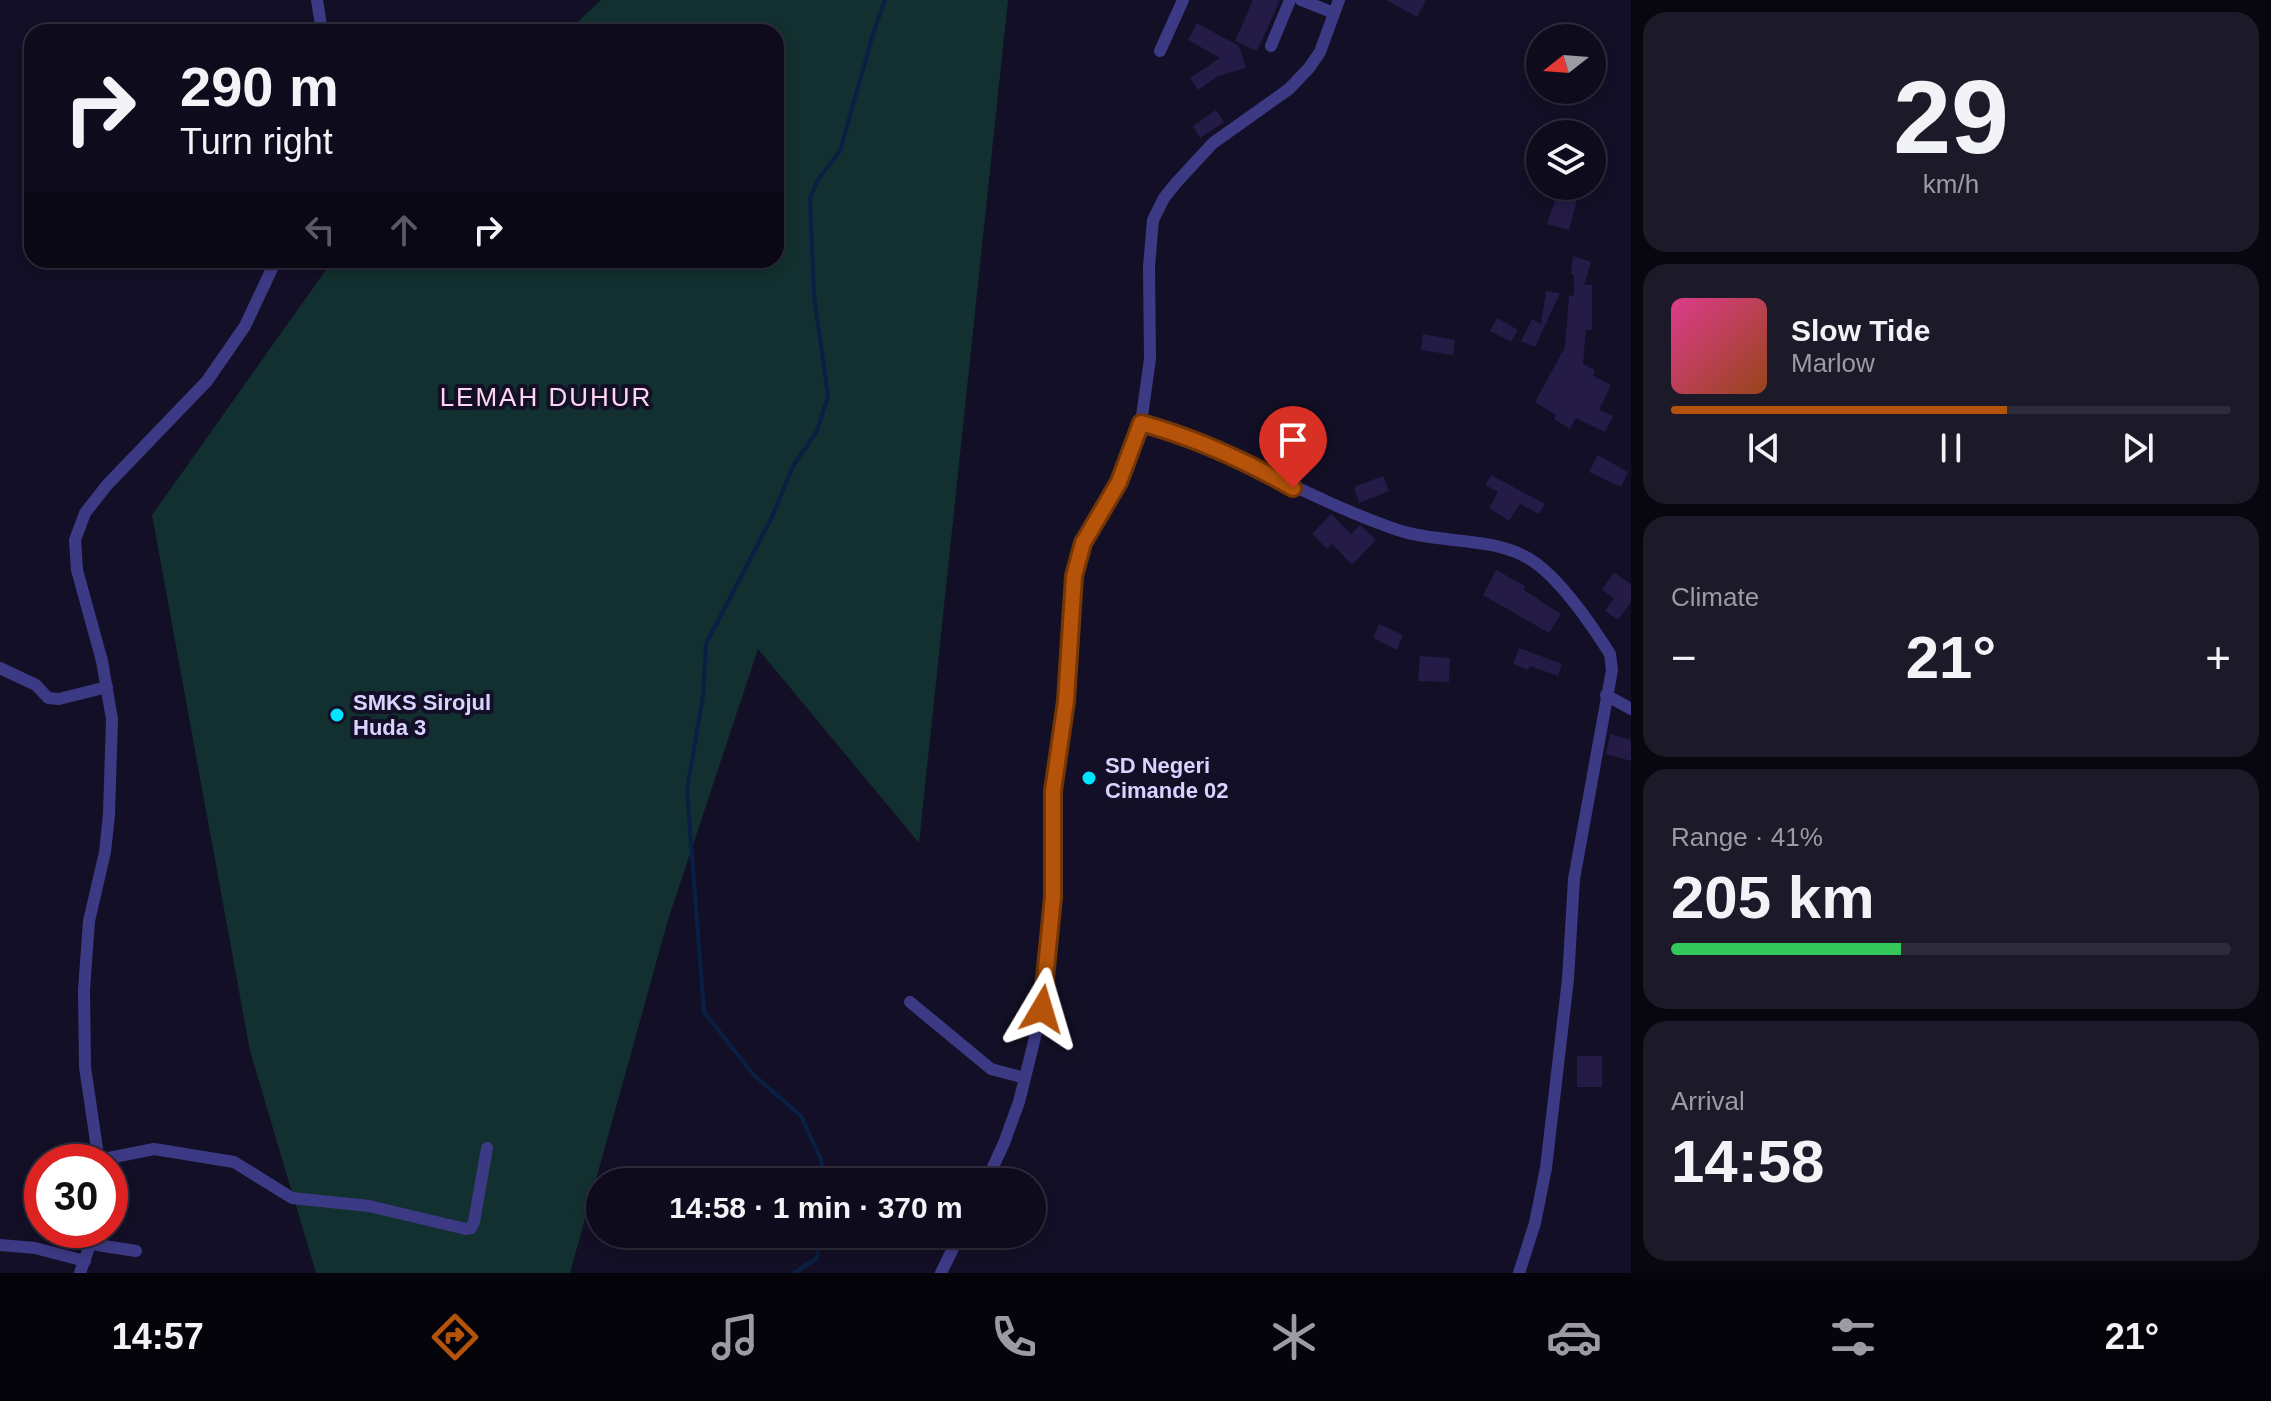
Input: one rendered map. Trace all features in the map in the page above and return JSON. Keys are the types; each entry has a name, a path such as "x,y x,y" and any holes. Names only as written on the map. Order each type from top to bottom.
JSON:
{"street":[{"path":"317,0 321,24"},
{"path":"1160,51 1183,0"},
{"path":"1271,46 1290,0"},
{"path":"1301,0 1334,13"},
{"path":"992,1168 1025,1078 1042,1009 1053,897 1053,791 1063,721 1077,561 1091,526 1127,465 1141,423 1150,368 1151,229 1157,211 1176,183 1213,143 1289,89 1309,68 1320,52 1339,0"},
{"path":"96,1144 85,1067 84,990 89,921 105,852 109,814 112,719 102,661 77,570 75,540 85,513 107,485 207,381 245,326 272,268"},
{"path":"1141,423 1213,446 1293,488 1397,529 1506,549 1531,560 1567,595 1610,654 1612,670 1576,865 1568,979 1546,1168 1535,1223 1519,1273"},
{"path":"0,668 36,685 48,698 59,699 107,687"},
{"path":"1606,695 1631,709"},
{"path":"910,1002 991,1069 1025,1078"},
{"path":"128,1155 154,1149 234,1162 292,1198 369,1206 466,1229 471,1228 474,1222 487,1148"},
{"path":"0,1245 35,1248 82,1267 89,1248"},
{"path":"117,1248 136,1251"},
{"path":"941,1273 953,1248"}],"green space":[{"path":"601,0 1008,0 919,843 758,649 668,920 599,1168 586,1168 586,1215 570,1273 316,1273 250,1051 152,515 327,268 784,268 784,24 576,24"}],"building":[{"path":"1253,0 1280,0 1257,51 1235,41"},
{"path":"1386,0 1426,0 1417,17"},
{"path":"1197,23 1239,46 1246,68 1218,76 1198,90 1190,78 1220,58 1188,40"},
{"path":"1216,110 1224,122 1200,138 1193,126"},
{"path":"1555,200 1577,200 1569,230 1547,224"},
{"path":"1573,256 1591,262 1584,285 1592,285 1592,330 1586,330 1583,364 1595,370 1593,376 1611,385 1599,410 1613,416 1605,432 1576,418 1570,429 1554,419 1556,415 1535,402 1565,347 1569,295 1574,296 1574,275 1571,274"},
{"path":"1546,291 1560,293 1535,347 1521,341 1532,319 1541,324"},
{"path":"1497,318 1518,330 1511,342 1490,331"},
{"path":"1423,334 1455,340 1453,355 1421,350"},
{"path":"1598,455 1628,472 1621,487 1589,472"},
{"path":"1491,475 1545,504 1539,514 1520,504 1509,521 1489,508 1498,492 1485,485"},
{"path":"1383,476 1389,491 1359,503 1354,487"},
{"path":"1331,514 1351,534 1360,525 1376,540 1352,565 1332,544 1327,549 1312,534"},
{"path":"1496,570 1525,586 1524,590 1561,614 1549,633 1483,595"},
{"path":"1614,572 1631,584 1631,602 1618,620 1605,611 1614,598 1602,590"},
{"path":"1379,624 1403,635 1397,650 1373,638"},
{"path":"1519,648 1562,664 1558,676 1530,666 1528,670 1513,664"},
{"path":"1420,656 1450,658 1449,682 1418,681"},
{"path":"1610,734 1631,740 1631,761 1606,754"},
{"path":"1577,1056 1602,1056 1602,1087 1577,1087"}],"waterway":[{"path":"822,1168 801,1116 754,1075 704,1012 687,790 703,696 706,644 772,517 793,466 817,431 828,396 814,295 810,199 817,181 840,151 885,0"},
{"path":"794,1273 816,1259 819,1248"}],"place":[{"name":"SMKS Sirojul Huda 3","path":"337,715"},
{"name":"SD Negeri Cimande 02","path":"1089,778"}],"district":[{"name":"LEMAH DUHUR","path":"546,397"}],"route":[{"path":"1042,1009 1053,897 1053,791 1066,701 1074,576 1091,526 1119,482 1141,423 1231,454 1293,488"}]}
